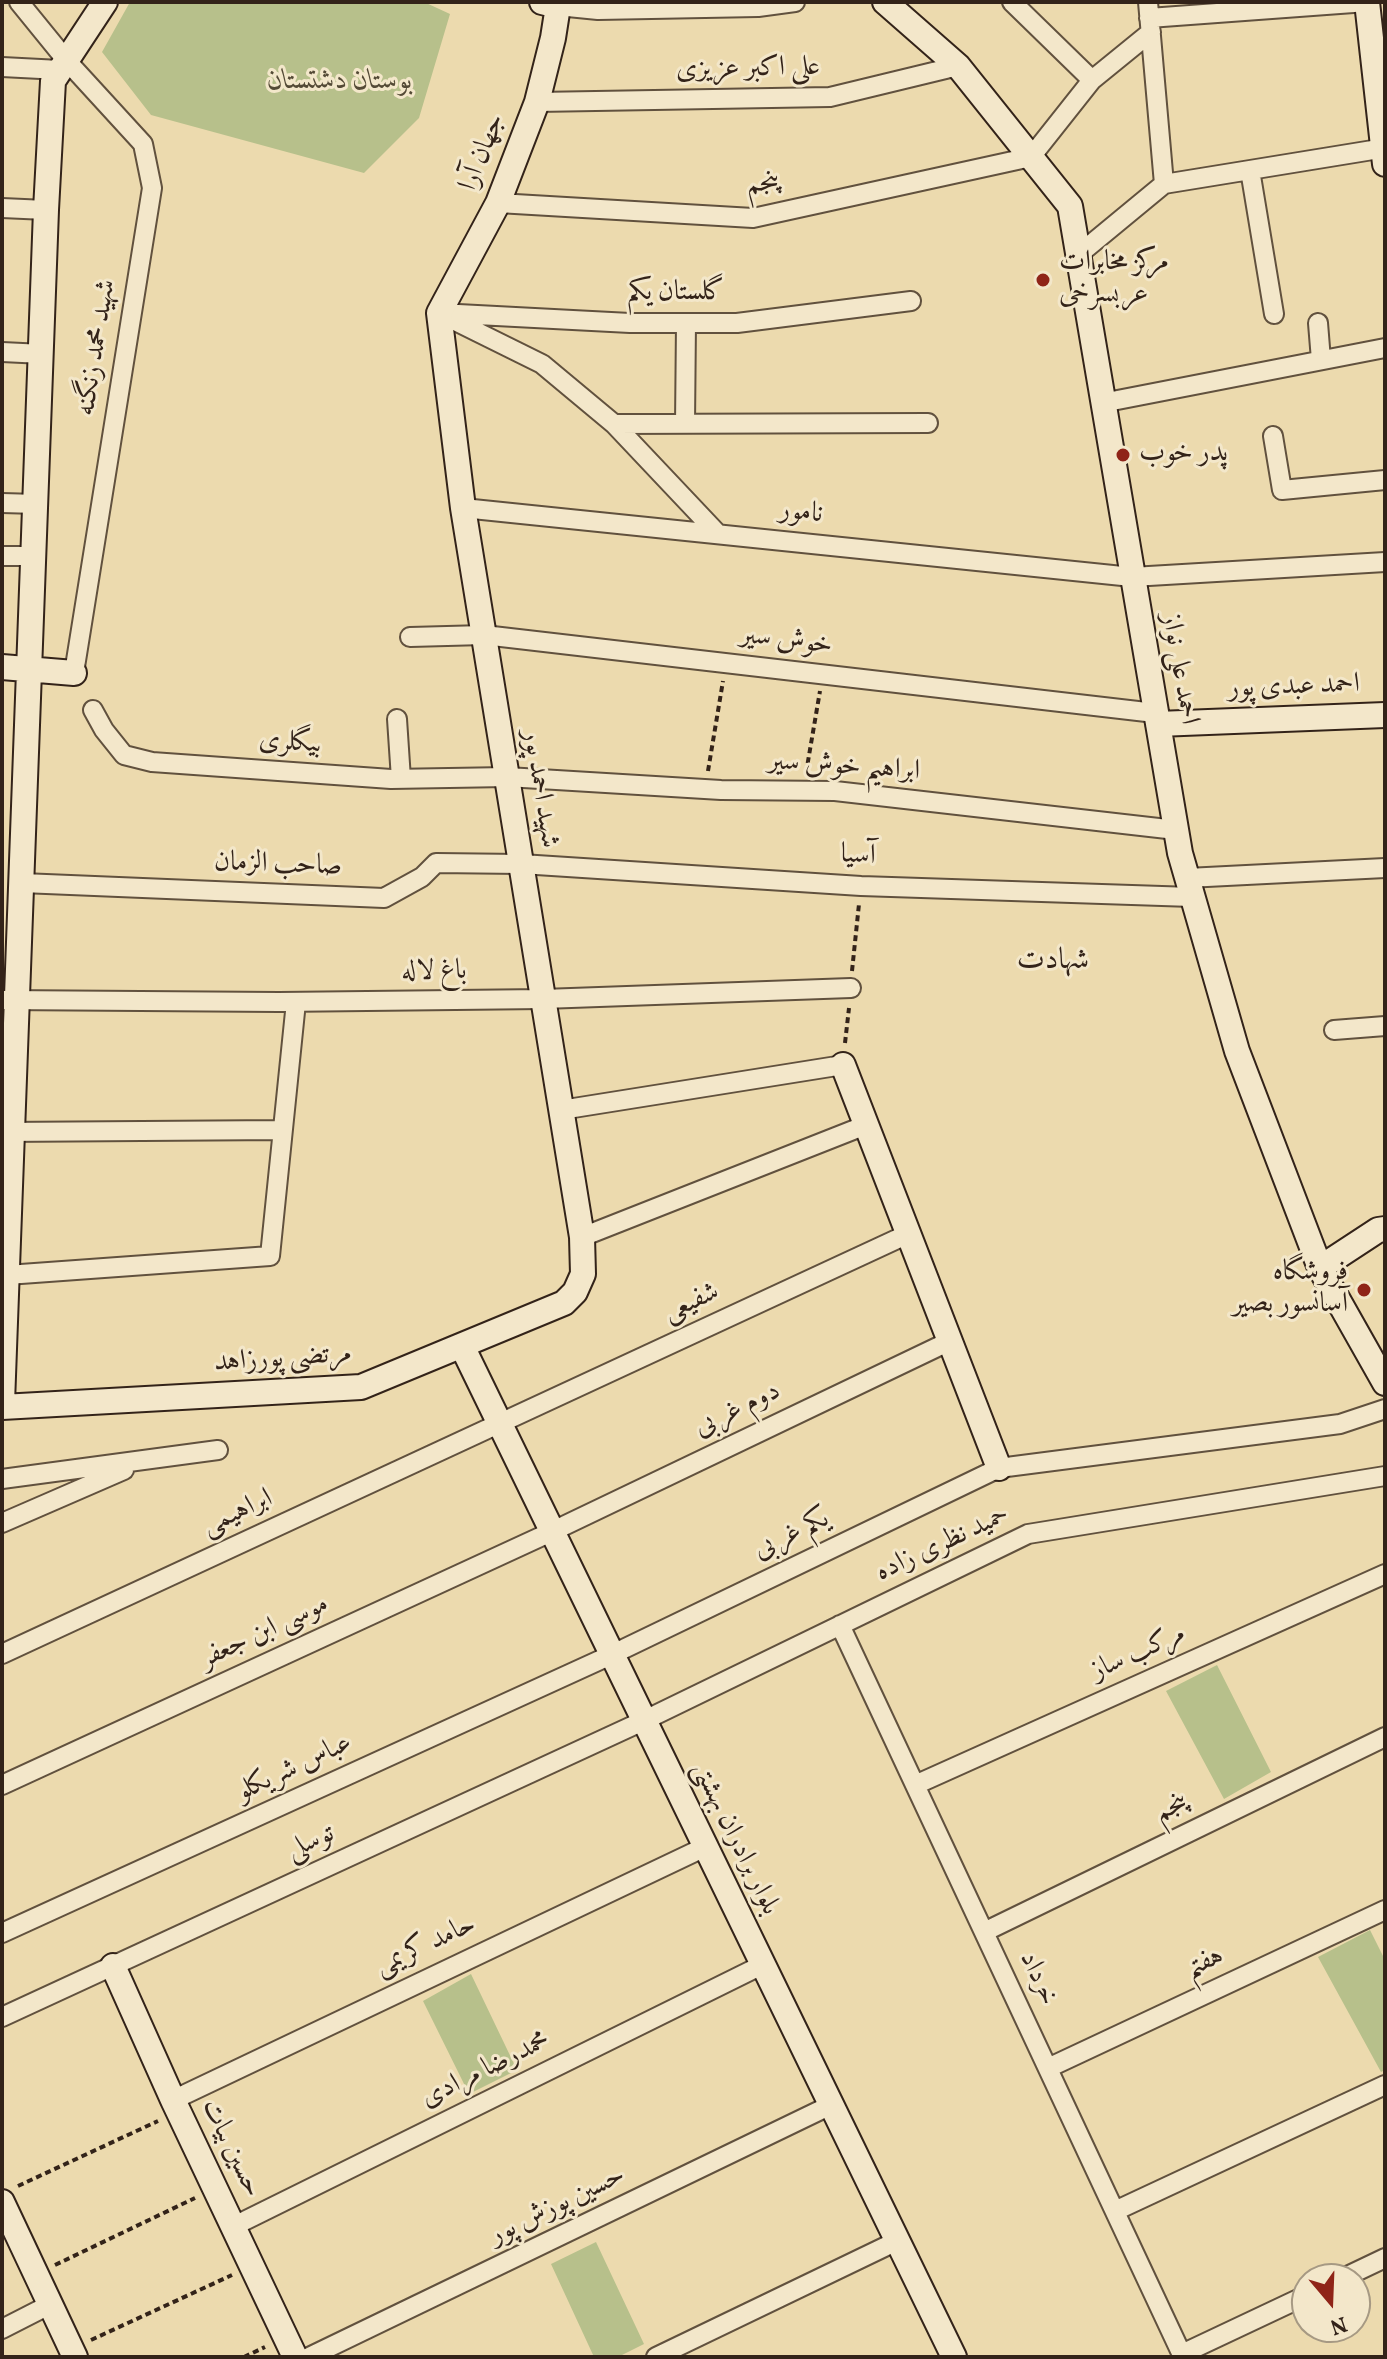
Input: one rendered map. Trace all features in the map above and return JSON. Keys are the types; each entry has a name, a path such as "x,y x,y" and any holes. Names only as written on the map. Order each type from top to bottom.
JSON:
{"street":[{"name":"شهید محمد زنگنه","path":"19,2 64,66 143,144 152,188 74,673"},
{"path":"2,1405 7,1275 10,1000 22,883 53,81 105,2"},
{"path":"550,4 758,7 795,2"},
{"name":"احمد علی نواز","path":"885,2 958,66 1070,206 1156,718 1189,887 1237,1051 1320,1268 1385,1383"},
{"path":"1012,2 1092,80"},
{"name":"جهان آرا","path":"439,313 498,203 537,102 553,38 550,4"},
{"path":"1031,157 1092,80 1149,17 1374,15 1384,154 1164,184 1078,255"},
{"path":"1149,17 1164,184"},
{"path":"2,67 64,66"},
{"name":"علی اکبر عزیزی","path":"537,102 830,97 958,66"},
{"name":"پنجم","path":"498,203 753,218 1031,157"},
{"path":"1250,170 1274,314"},
{"path":"2,208 46,210"},
{"name":"گلستان یکم","path":"439,313 630,323 737,323 911,301"},
{"path":"439,313 542,364 614,424 717,533"},
{"name":"شهید احمد پور","path":"439,313 463,508 582,1237 583,1274"},
{"path":"685,424 686,323"},
{"path":"1318,323 1321,360"},
{"path":"1102,403 1385,348"},
{"path":"2,352 43,354"},
{"path":"614,424 928,423"},
{"path":"1273,436 1282,490 1385,480"},
{"path":"2,503 37,504"},
{"name":"نامور","path":"463,508 1132,577 1385,562"},
{"path":"2,556 34,556"},
{"name":"خوش سیر","path":"410,637 484,635 1156,718"},
{"path":"2,667 74,673"},
{"name":"بیگلری","path":"93,710 124,755 152,762 401,779 507,777"},
{"name":"احمد عبدی پور","path":"1156,718 1385,715"},
{"path":"397,719 401,779"},
{"name":"ابراهیم خوش سیر","path":"507,777 705,789 835,791 1176,830"},
{"name":"صاحب الزمان","path":"22,883 384,898 422,877 436,863 521,864"},
{"name":"آسیا","path":"521,864 861,886 1189,887 1385,868"},
{"name":"باغ لاله","path":"10,1000 296,1002 543,999 851,988"},
{"path":"7,1275 270,1256 296,1002"},
{"path":"1334,1030 1385,1026"},
{"path":"561,1110 843,1065 999,1468"},
{"path":"582,1237 866,1125"},
{"path":"7,1132 282,1130"},
{"path":"1320,1268 1378,1230 1385,1229"},
{"name":"شفیعی","path":"498,1424 908,1234"},
{"name":"مرتضی پورزاهد","path":"2,1405 361,1387 564,1303 575,1292 583,1274"},
{"name":"دوم غربی","path":"551,1532 950,1341"},
{"name":"بلوار برادران بهشتی","path":"462,1346 954,2357"},
{"name":"یکم غربی","path":"611,1655 999,1468 1340,1424 1385,1409"},
{"name":"ابراهیمی","path":"2,1654 498,1424"},
{"path":"2,1479 218,1450"},
{"path":"2,1523 144,1461"},
{"name":"حمید نظری زاده","path":"643,1721 1028,1534 1385,1476"},
{"name":"موسی ابن جعفر","path":"2,1785 551,1532"},
{"name":"مرکب ساز","path":"915,1785 1385,1574"},
{"name":"خرداد","path":"840,1625 1183,2356"},
{"name":"عباس شریکلو","path":"2,1933 611,1655"},
{"name":"توسلی","path":"2,2017 643,1721"},
{"name":"پنجم","path":"984,1932 1385,1737"},
{"name":"حامد کریمی","path":"176,2105 705,1847"},
{"name":"هفتم","path":"1048,2068 1385,1910"},
{"name":"محمدرضا مرادی","path":"234,2226 762,1965"},
{"name":"حسین بیات","path":"113,1966 295,2357"},
{"path":"1115,2211 1385,2085"},
{"name":"حسین پوزش پور","path":"309,2357 831,2105"},
{"path":"9,2195 36,2274 74,2353"},
{"path":"656,2357 897,2241"},
{"path":"1183,2356 1291,2303"},
{"path":"2,2329 51,2304"}],"path":[{"path":"705,789 726,663"},
{"path":"803,791 823,675"},
{"path":"9,2195 176,2105"},
{"path":"36,2274 216,2188"},
{"path":"74,2353 252,2265"}],"green space":[{"name":"بوستان دشتستان","path":"130,2 424,2 450,14 419,118 364,173 151,115 102,52"},
{"path":"1217,1665 1271,1772 1224,1799 1166,1691"},
{"path":"1370,1930 1385,1960 1385,2070 1381,2072 1318,1957"},
{"path":"471,1974 517,2070 469,2094 423,2001"},
{"path":"596,2242 644,2344 618,2357 594,2357 551,2264"}],"place":[{"name":"مرکز مخابرات عربسرخی","path":"1043,280"},
{"name":"پدر خوب","path":"1123,455"},
{"name":"فروشگاه آسانسور بصیر","path":"1364,1290"}],"district":[{"name":"شهادت","path":"1053,962"}]}
